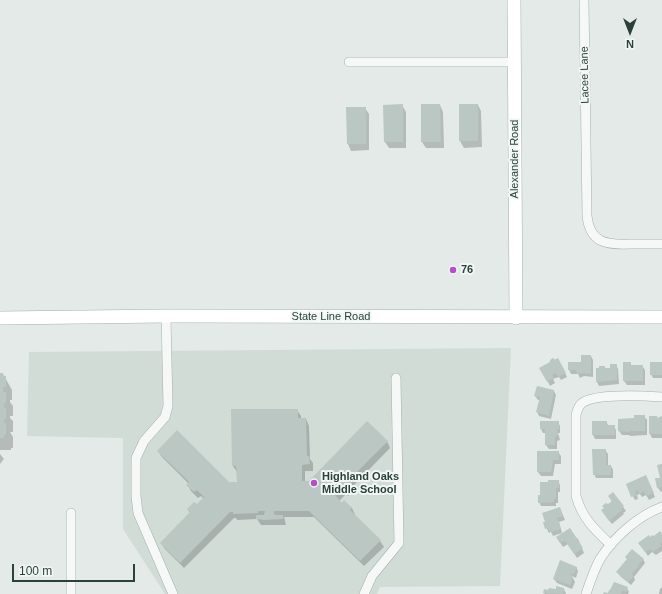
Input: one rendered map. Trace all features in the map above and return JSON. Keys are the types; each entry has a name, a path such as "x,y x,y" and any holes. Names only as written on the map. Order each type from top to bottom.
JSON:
{"street":[{"name":"Alexander Road","path":"514,0 516,318"},
{"name":"Lacee Lane","path":"584,0 588,225 592,234 599,240 613,245 662,244"},
{"path":"349,62 514,62"},
{"path":"166,316 168,406 165,417 144,441 136,458 136,496 138,513 173,594"},
{"name":"State Line Road","path":"0,318 166,316 516,318 662,317"},
{"path":"364,594 372,576 399,543 396,378"},
{"path":"611,545 588,522 579,506 576,496 576,415 578,409 582,404 595,398 662,397"},
{"path":"586,594 600,559 611,545 633,524 662,507"},
{"path":"71,513 71,594"}],"shaded area":[{"name":"Highland Oaks Middle School","path":"511,348 500,586 380,587 377,594 165,594 123,529 123,438 27,436 29,352"}],"building":[{"path":"403,104 403,142 384,142 383,105"},
{"path":"421,104 440,104 441,142 421,142"},
{"path":"459,104 478,104 478,141 459,141"},
{"path":"346,107 366,107 366,144 347,144"},
{"path":"581,355 591,355 591,374 577,374 576,370 568,370 568,362 581,362"},
{"path":"553,358 555,360 558,358 566,373 558,377 556,373 552,375 554,378 547,382 539,368 550,362"},
{"path":"623,362 631,362 631,365 643,365 643,381 623,381"},
{"path":"650,362 662,362 662,375 650,375"},
{"path":"610,364 617,364 617,380 596,382 596,368 599,368 599,366 605,366 605,368 610,368"},
{"path":"0,373 3,373 3,376 6,376 6,387 3,387 3,392 6,392 6,403 4,403 4,408 6,408 6,419 4,419 4,423 6,423 6,435 4,435 4,438 0,438"},
{"path":"537,386 554,390 549,416 536,412 540,397 534,396"},
{"path":"231,409 298,409 298,418 306,418 307,456 309,456 310,464 302,465 302,481 309,481 367,421 388,441 349,480 352,483 344,490 342,488 335,495 342,503 344,500 352,508 350,510 381,540 360,561 309,511 274,511 274,514 276,515 283,515 283,519 264,520 256,519 256,515 264,515 265,511 258,511 258,513 233,514 233,512 230,512 180,563 160,543 190,512 187,509 194,502 197,504 204,497 197,490 194,492 186,485 189,482 157,451 177,430 229,482 237,482 236,466 232,466"},
{"path":"634,415 645,415 645,431 618,431 618,419 634,418"},
{"path":"649,416 657,416 657,418 662,416 662,434 649,434"},
{"path":"540,421 559,421 559,429 557,429 558,435 555,437 555,445 545,445 545,429 540,429"},
{"path":"592,421 607,421 607,425 615,425 615,435 592,435"},
{"path":"592,449 606,449 606,465 611,465 611,475 593,475"},
{"path":"537,451 559,451 559,460 553,460 551,472 537,472"},
{"path":"662,464 662,487 657,488 655,478 660,478 657,465"},
{"path":"646,475 654,493 646,496 644,491 639,494 638,490 635,491 637,495 631,497 626,484"},
{"path":"548,480 559,480 559,488 556,488 556,499 554,499 554,502 538,503 538,495 540,495 540,482 548,482"},
{"path":"613,492 624,506 621,509 622,510 609,521 601,510 604,508 602,506 612,501 608,496"},
{"path":"560,507 563,516 556,518 558,519 561,529 550,532 548,528 545,529 543,522 545,522 542,513"},
{"path":"570,528 583,548 574,554 565,541 560,543 556,537"},
{"path":"660,531 662,534 661,546 653,552 650,549 645,552 638,543 649,535 650,537 653,535 654,536"},
{"path":"632,549 644,559 631,574 634,576 628,582 616,572 627,559 625,557"},
{"path":"560,560 577,567 574,574 570,573 573,577 570,585 553,579"},
{"path":"614,582 628,587 626,592 623,590 621,594 603,594 604,592 608,593"},
{"path":"556,586 564,588 563,594 543,593 544,589 556,589"}],"place":[{"name":"76","path":"453,270"},
{"name":"Highland Oaks Middle School","path":"314,483"}]}
